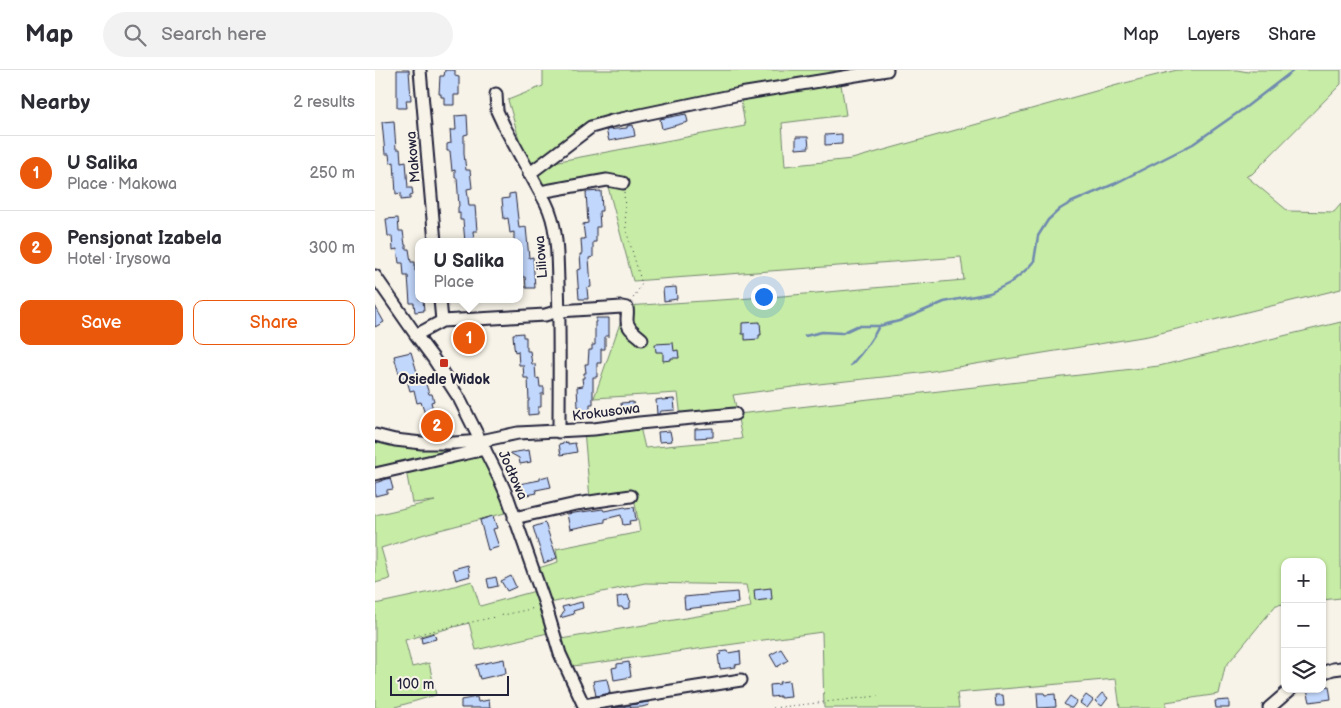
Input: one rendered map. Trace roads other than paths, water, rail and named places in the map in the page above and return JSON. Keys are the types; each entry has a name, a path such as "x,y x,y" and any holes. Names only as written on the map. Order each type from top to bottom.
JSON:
{"street":[{"name":"Makowa","path":"420,70 435,238"},
{"path":"529,174 591,127 739,94 887,70"},
{"name":"Liliowa","path":"496,94 497,111 551,213 554,228 559,312 559,432"},
{"path":"540,192 607,180 623,184"},
{"name":"Jodłowa","path":"375,276 459,398 483,445 508,498 560,654 584,707 741,680"},
{"path":"440,303 442,321"},
{"path":"416,335 442,321 545,315 559,312 622,307 627,308 628,311 628,326 642,339"},
{"name":"Krokusowa","path":"483,445 518,433 594,429 735,414"},
{"path":"375,435 395,440 422,443 483,445"},
{"path":"375,474 483,445"},
{"path":"515,518 576,504 631,496"},
{"path":"1326,672 1341,668"},
{"path":"1269,708 1286,693"}],"waterway":[{"path":"805,336 822,332 842,333 857,326 879,326 899,321 944,302 990,293 1010,283 1034,261 1038,236 1048,220 1060,209 1193,144 1294,70"},
{"path":"851,365 867,347 879,326"}],"place":[{"name":"U Salika","path":"469,338"},
{"name":"Osiedle Widok","path":"444,363"},
{"name":"Pensjonat Izabela","path":"437,426"}]}
